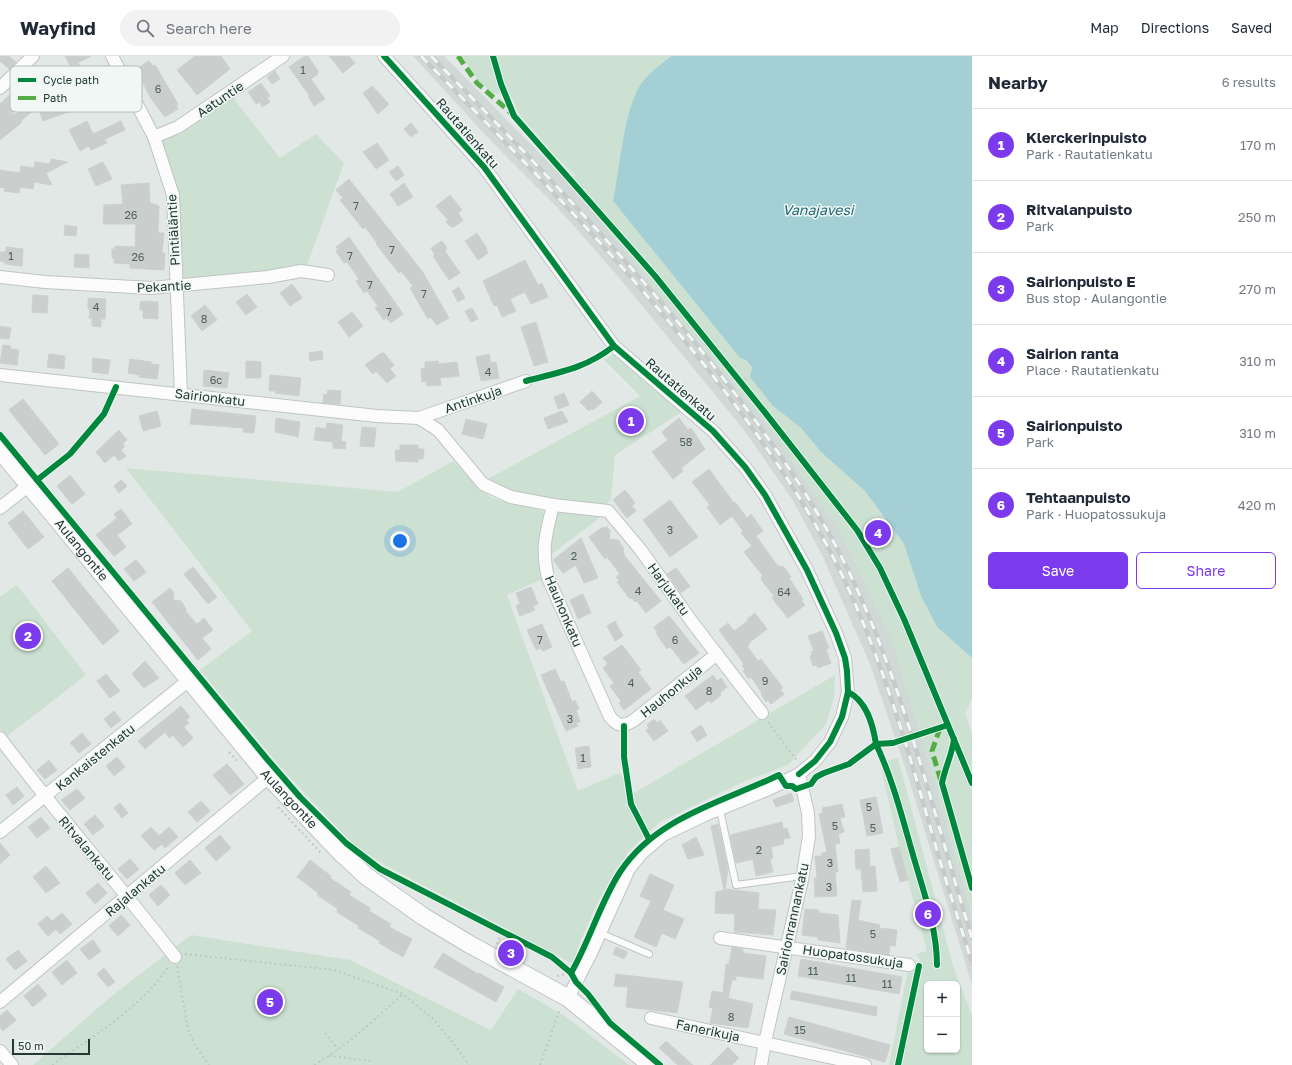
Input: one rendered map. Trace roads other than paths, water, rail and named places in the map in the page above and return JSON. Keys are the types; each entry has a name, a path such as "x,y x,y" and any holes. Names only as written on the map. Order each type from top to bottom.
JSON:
{"main road":[{"name":"Aulangontie","path":"0,450 28,486 269,777 340,852 366,876 401,902 564,1003 651,1065"}],"street":[{"path":"23,66 33,56"},
{"name":"Pintiäläntie","path":"112,56 117,66"},
{"name":"Aatuntie","path":"154,137 178,127 283,56"},
{"name":"Rautatienkatu","path":"384,56 484,167 614,346 713,431 745,467 765,494 807,570 833,626 847,671 848,692 839,723 830,742 816,761 798,768 769,789 664,836 641,854 629,870 600,933 574,974 564,1003"},
{"path":"0,88 10,78"},
{"name":"Pintiäläntie","path":"141,112 154,137 173,195 181,394"},
{"name":"Pekantie","path":"0,277 45,282 151,288 176,287 268,277 301,271 328,275"},
{"name":"Sairionkatu","path":"0,375 377,416 419,418"},
{"name":"Antinkuja","path":"419,418 526,381"},
{"path":"419,418 438,430 483,484 511,497 553,505"},
{"path":"0,508 28,486"},
{"name":"Harjukatu","path":"553,505 608,511 640,549 762,713"},
{"name":"Hauhonkatu","path":"553,505 545,538 544,557 548,578 610,717 619,726 624,726"},
{"name":"Hauhonkuja","path":"624,726 633,721 717,654"},
{"name":"Kankaistenkatu","path":"0,832 45,798 189,680"},
{"name":"Ritvalankatu","path":"0,738 45,798 128,896 175,957"},
{"name":"Sairionrannankatu","path":"761,1065 802,876 809,836 808,813 798,768"},
{"name":"Rajalankatu","path":"0,1002 269,777"},
{"name":"Huopatossukuja","path":"720,938 909,965"},
{"name":"Fanerikuja","path":"651,1018 866,1065"},
{"path":"0,1051 12,1065"}],"lane":[{"path":"720,810 736,885 802,876"},
{"path":"600,933 649,954"}],"water":[{"name":"Vanajavesi","path":"671,56 972,56 972,658 937,627 921,596 904,544 865,491 821,452 801,428 773,406 750,377 752,368 746,360 740,358 613,201 631,106 643,81"}],"railway":[{"path":"421,56 575,216 650,299 720,385 771,454 802,502 843,577 872,645 896,714 972,963"},
{"path":"431,56 578,209 648,287 735,393 771,442 805,493 849,572 869,616 886,661 903,707 972,938"}],"place":[{"name":"Klerckerinpuisto","path":"631,421"},
{"name":"Sairion ranta","path":"878,533"},
{"name":"Ritvalanpuisto","path":"28,636"},
{"name":"Tehtaanpuisto","path":"928,914"},
{"name":"Sairionpuisto E","path":"511,953"},
{"name":"Sairionpuisto","path":"270,1002"}]}
